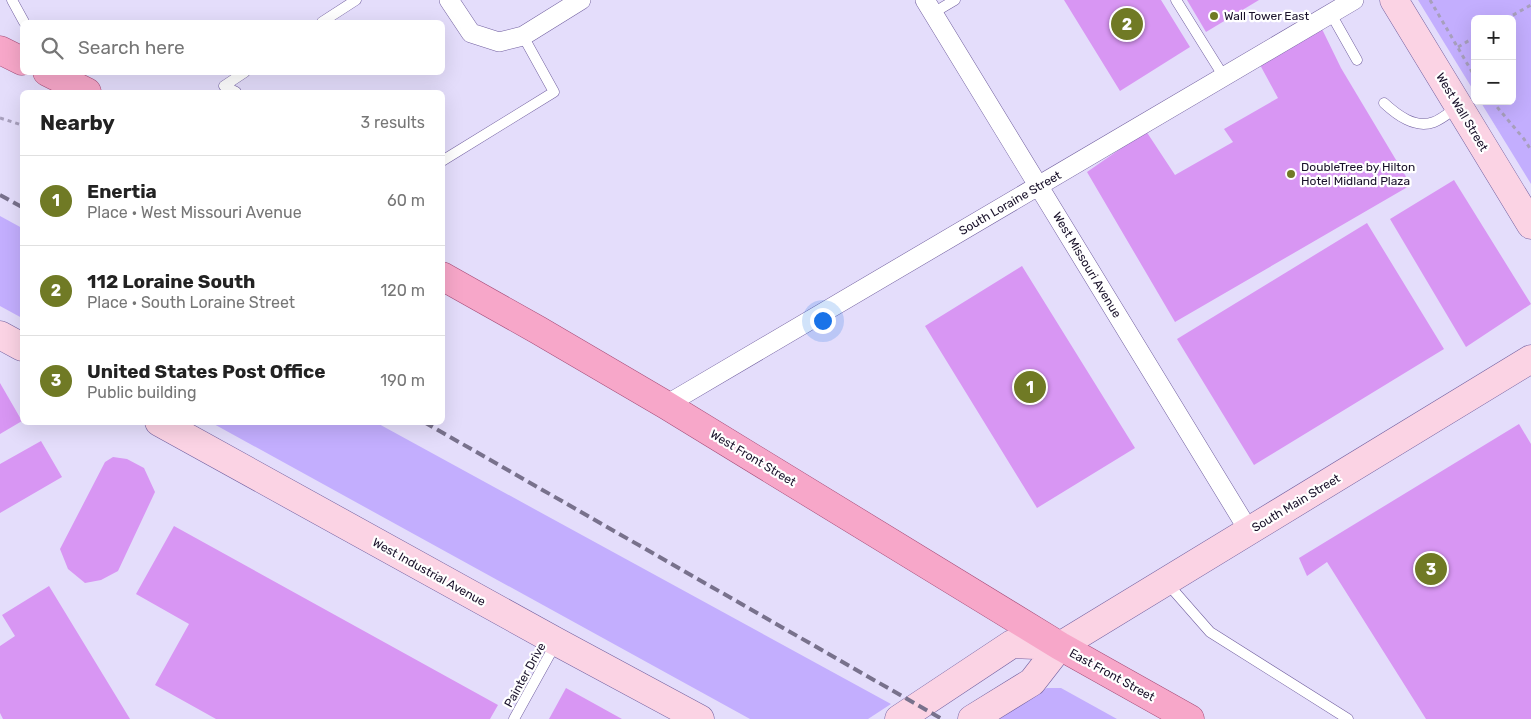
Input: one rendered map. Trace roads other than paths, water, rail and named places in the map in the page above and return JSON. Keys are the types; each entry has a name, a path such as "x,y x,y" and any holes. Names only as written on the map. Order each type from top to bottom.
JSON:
{"main road":[{"path":"0,50 20,60"},
{"path":"54,75 83,90"},
{"name":"West Front Street","path":"445,278 666,405 1060,646"},
{"name":"East Front Street","path":"1060,646 1190,719"}],"street":[{"path":"449,0 472,33 500,42 523,36 581,0"},
{"name":"South Loraine Street","path":"666,405 1354,0"},
{"name":"West Wall Street","path":"1394,0 1531,225"},
{"name":"West Missouri Avenue","path":"929,7 1249,531"},
{"name":"South Main Street","path":"972,719 1032,682 1060,646 1249,531 1529,365"},
{"name":"West Industrial Avenue","path":"164,425 689,716"},
{"path":"899,719 1012,644 1060,646"}],"lane":[{"path":"12,0 23,20"},
{"path":"325,20 356,0"},
{"path":"929,7 955,0"},
{"path":"1176,0 1224,77"},
{"path":"1331,14 1357,60"},
{"path":"445,159 554,92 523,36"},
{"path":"232,90 224,86 240,75"},
{"path":"1384,103 1398,115 1413,122 1423,124 1434,122 1458,106"},
{"path":"1166,582 1210,632 1348,719"},
{"name":"Painter Drive","path":"514,719 557,642"}],"railway":[{"path":"0,195 20,206"},
{"path":"429,425 942,719"}],"place":[{"name":"Wall Tower East","path":"1214,16"},
{"name":"112 Loraine South","path":"1127,24"},
{"name":"DoubleTree by Hilton Hotel Midland Plaza","path":"1291,174"},
{"name":"Enertia","path":"1030,387"},
{"name":"United States Post Office","path":"1431,569"}]}
